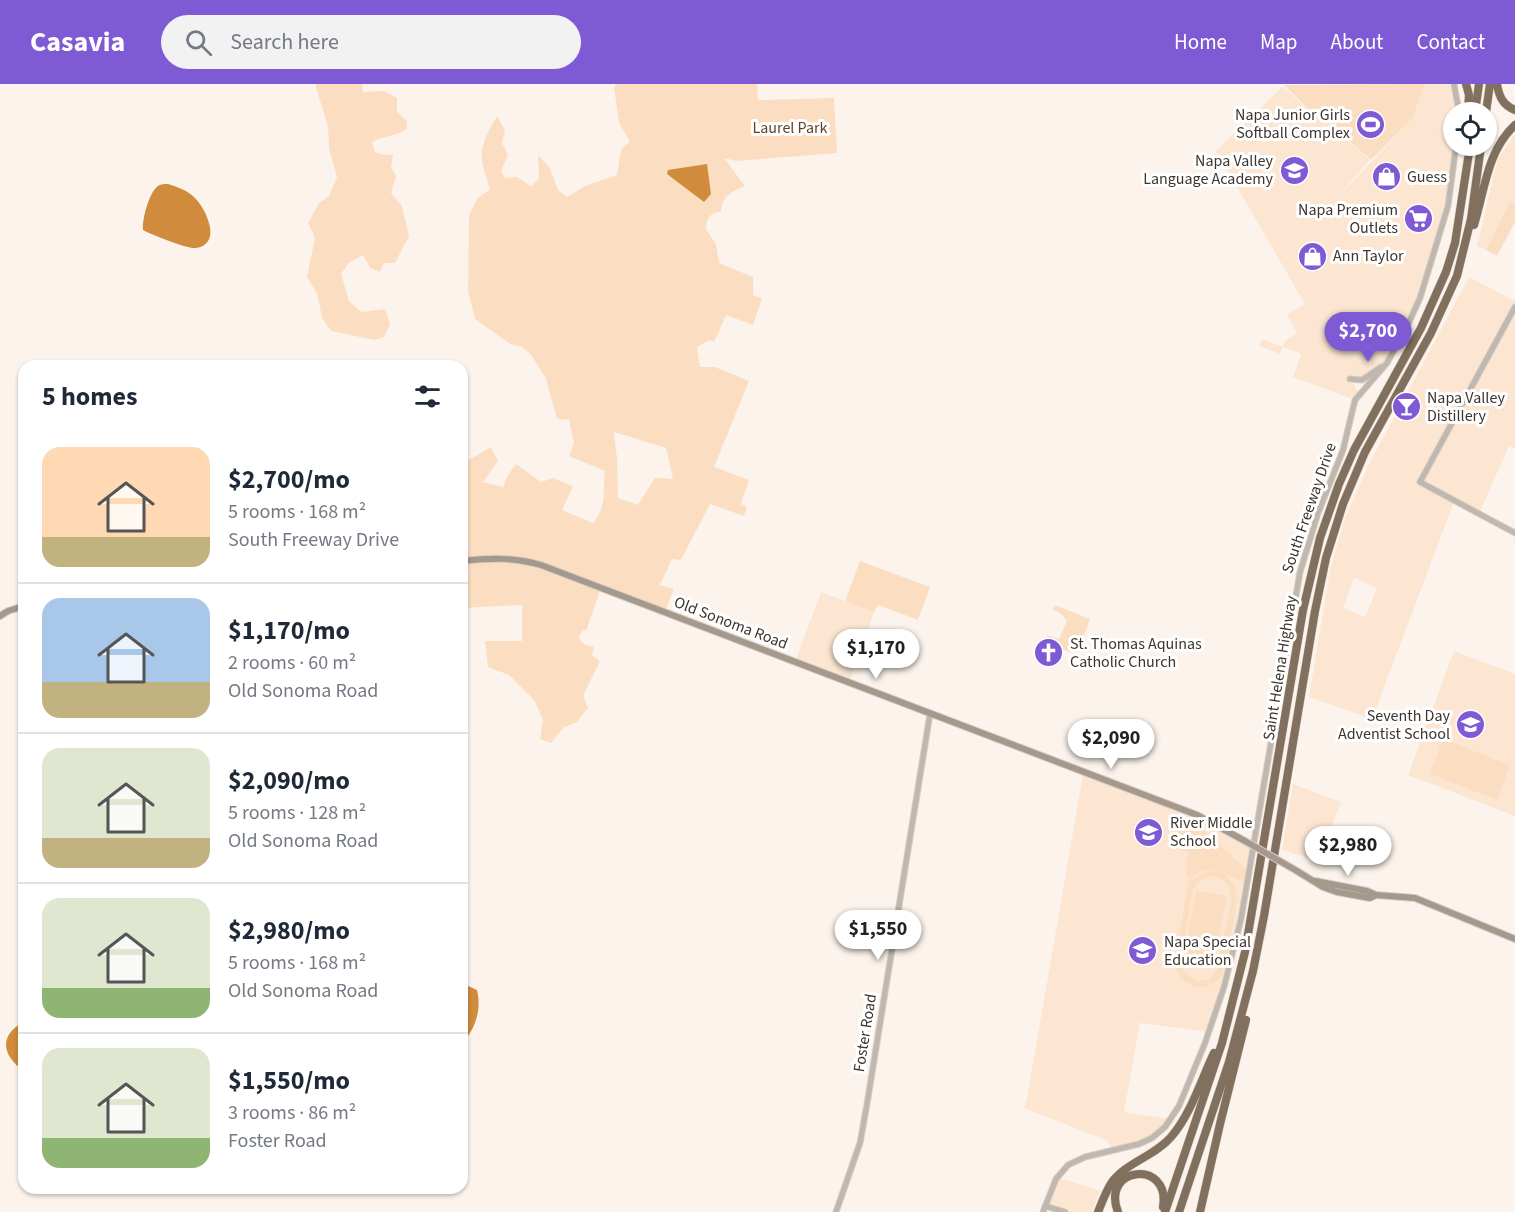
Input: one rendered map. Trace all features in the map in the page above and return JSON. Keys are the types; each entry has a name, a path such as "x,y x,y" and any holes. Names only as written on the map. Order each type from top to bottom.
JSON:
{"highway":[{"path":"1466,84 1469,102"},
{"path":"1476,102 1479,84"},
{"path":"1487,102 1490,84"},
{"path":"1497,84 1503,102 1515,110"},
{"path":"1445,305 1462,268 1492,157 1504,136 1515,125"},
{"name":"Saint Helena Highway","path":"1163,1212 1229,1016 1249,934 1303,610 1320,538 1354,450 1435,300 1455,243 1467,156"},
{"name":"Saint Helena Highway","path":"1179,1212 1229,1062 1253,971 1266,907 1315,611 1331,540 1365,452 1445,305 1465,246 1479,156"},
{"path":"1200,1212 1243,1036 1253,971"},
{"path":"1098,1212 1111,1183 1117,1176 1155,1151 1173,1135 1195,1094 1229,1016"},
{"path":"1118,1212 1114,1198 1118,1186 1127,1177 1140,1174 1155,1179 1161,1186 1163,1212"}],"main road":[{"name":"Old Sonoma Road","path":"468,560 512,559 542,565 1197,815 1323,887 1370,898 1376,895 1414,898 1515,939"},
{"path":"0,616 18,608"}],"street":[{"path":"1454,84 1457,102"},
{"name":"South Freeway Drive","path":"1044,1209 1061,1171 1075,1160 1139,1144 1152,1138 1165,1127 1179,1106 1202,1051 1224,987 1241,920 1300,572 1318,513 1343,450 1355,400 1387,363 1416,308 1448,206 1455,156"},
{"path":"1515,307 1420,482 1515,533"},
{"path":"1350,379 1362,380 1387,363"},
{"name":"Foster Road","path":"836,1212 860,1143 930,714"},
{"path":"1044,1209 1056,1212"},
{"path":"1044,1209 1065,1212"}],"shaded area":[{"name":"Napa Premium Outlets","path":"1424,84 1454,84 1457,102 1443,102 1443,156 1452,156 1451,190 1422,291 1387,363 1362,380 1351,379 1359,394 1355,400 1293,377 1301,354 1283,347 1285,341 1297,333 1287,315 1305,304 1216,151 1283,86 1312,114 1318,116 1325,109 1338,121 1332,127 1370,160 1331,204 1413,118"},
{"path":"1515,134 1515,203 1509,203 1486,250 1477,246 1495,170 1498,159"},
{"path":"707,164 711,194 704,202 667,174 668,170"},
{"path":"168,184 190,194 200,204 210,227 209,240 204,245 196,248 185,246 143,230 145,213 152,194 158,186"},
{"path":"1469,277 1515,301 1515,448 1509,446 1479,514 1454,502 1372,719 1309,697 1330,570 1345,518 1368,466","holes":["1354,578 1377,588 1365,617 1343,608"]},
{"path":"1262,339 1283,347 1280,354 1259,346"},
{"path":"821,592 874,612 849,683 795,662"},
{"name":"Seventh Day Adventist School","path":"1454,651 1515,674 1515,816 1408,775"},
{"name":"Napa Special Education","path":"1083,774 1179,811 1180,818 1195,815 1253,847 1241,919 1209,1032 1140,1023 1124,1112 1171,1119 1152,1138 1112,1151 1108,1141 1024,1108"},
{"path":"1293,784 1341,802 1318,861 1282,850"},
{"path":"468,986 477,990 479,1005 468,1036"},
{"path":"18,1026 18,1066 10,1058 6,1045 10,1032"},
{"path":"1057,1177 1100,1191 1092,1212 1064,1212 1045,1206"}],"green space":[{"path":"315,84 362,84 363,92 384,91 397,98 397,112 407,121 407,129 372,142 375,152 384,155 393,154 391,167 396,176 391,193 402,206 409,236 395,263 384,263 380,272 370,268 363,255 349,263 341,274 349,301 361,312 385,309 390,324 384,337 375,340 331,331 322,318 317,293 307,277 315,238 308,223 319,203 329,196 337,177 329,149 328,127"},
{"name":"Laurel Park","path":"616,84 757,84 758,100 834,98 837,153 736,161 724,158 745,186 731,193 723,201 721,212 709,217 706,229 716,244 719,263 753,277 753,295 762,299 753,325 726,315 714,342 709,340 697,347 700,367 715,367 749,381 714,467 749,480 741,504 747,507 744,516 710,504 681,560 672,559 660,585 674,589 665,612 601,588 586,631 582,630 579,638 585,645 594,647 592,655 600,661 583,696 588,708 577,722 563,728 551,743 540,739 543,720 534,700 509,675 488,667 485,641 522,641 522,605 468,608 468,460 491,447 498,461 483,482 503,487 516,464 541,482 553,478 573,486 562,510 593,523 603,504 605,471 569,456 574,443 569,420 557,419 546,379 532,356 522,347 510,344 475,319 468,292 469,215 477,199 490,189 483,167 482,151 486,136 497,116 505,130 502,143 508,155 501,171 505,178 517,177 531,186 539,179 538,155 550,168 558,190 567,197 585,186 617,175 621,149 630,142 619,123 614,87","holes":["614,432 666,448 673,479 655,478 638,505 618,498"]},
{"name":"Napa Junior Girls Softball Complex","path":"1424,84 1413,118 1371,160 1333,127 1338,121 1325,109 1318,115 1312,113 1284,85"},
{"path":"1509,203 1515,203 1515,222 1497,256 1486,250"},
{"path":"860,561 930,587 918,620 878,605 874,612 845,601"},
{"path":"1055,605 1090,619 1078,652 1072,649 1070,652 1045,643 1047,635 1059,639 1067,621 1059,612 1053,610"},
{"path":"1443,739 1510,765 1497,800 1430,774"},
{"path":"1180,818 1198,825 1246,869 1244,882 1225,874 1234,885 1237,896 1235,913 1222,974 1216,982 1209,986 1193,986 1186,982 1176,967 1175,958 1189,879 1192,880 1204,872 1217,870 1204,870 1191,879 1186,876 1188,852 1175,849","holes":["1212,876 1226,883 1231,899 1218,968 1209,980 1197,981 1184,973 1181,959 1193,889 1201,880"]},
{"path":"1196,891 1227,896 1214,966 1183,960"}],"place":[{"name":"Napa Junior Girls Softball Complex","path":"1371,124"},
{"name":"Napa Valley Language Academy","path":"1294,170"},
{"name":"Guess","path":"1386,177"},
{"name":"Napa Premium Outlets","path":"1419,219"},
{"name":"Ann Taylor","path":"1312,256"},
{"name":"Napa Valley Distillery","path":"1406,407"},
{"name":"St. Thomas Aquinas Catholic Church","path":"1049,653"},
{"name":"Seventh Day Adventist School","path":"1471,725"},
{"name":"River Middle School","path":"1149,832"},
{"name":"Napa Special Education","path":"1143,951"}]}
